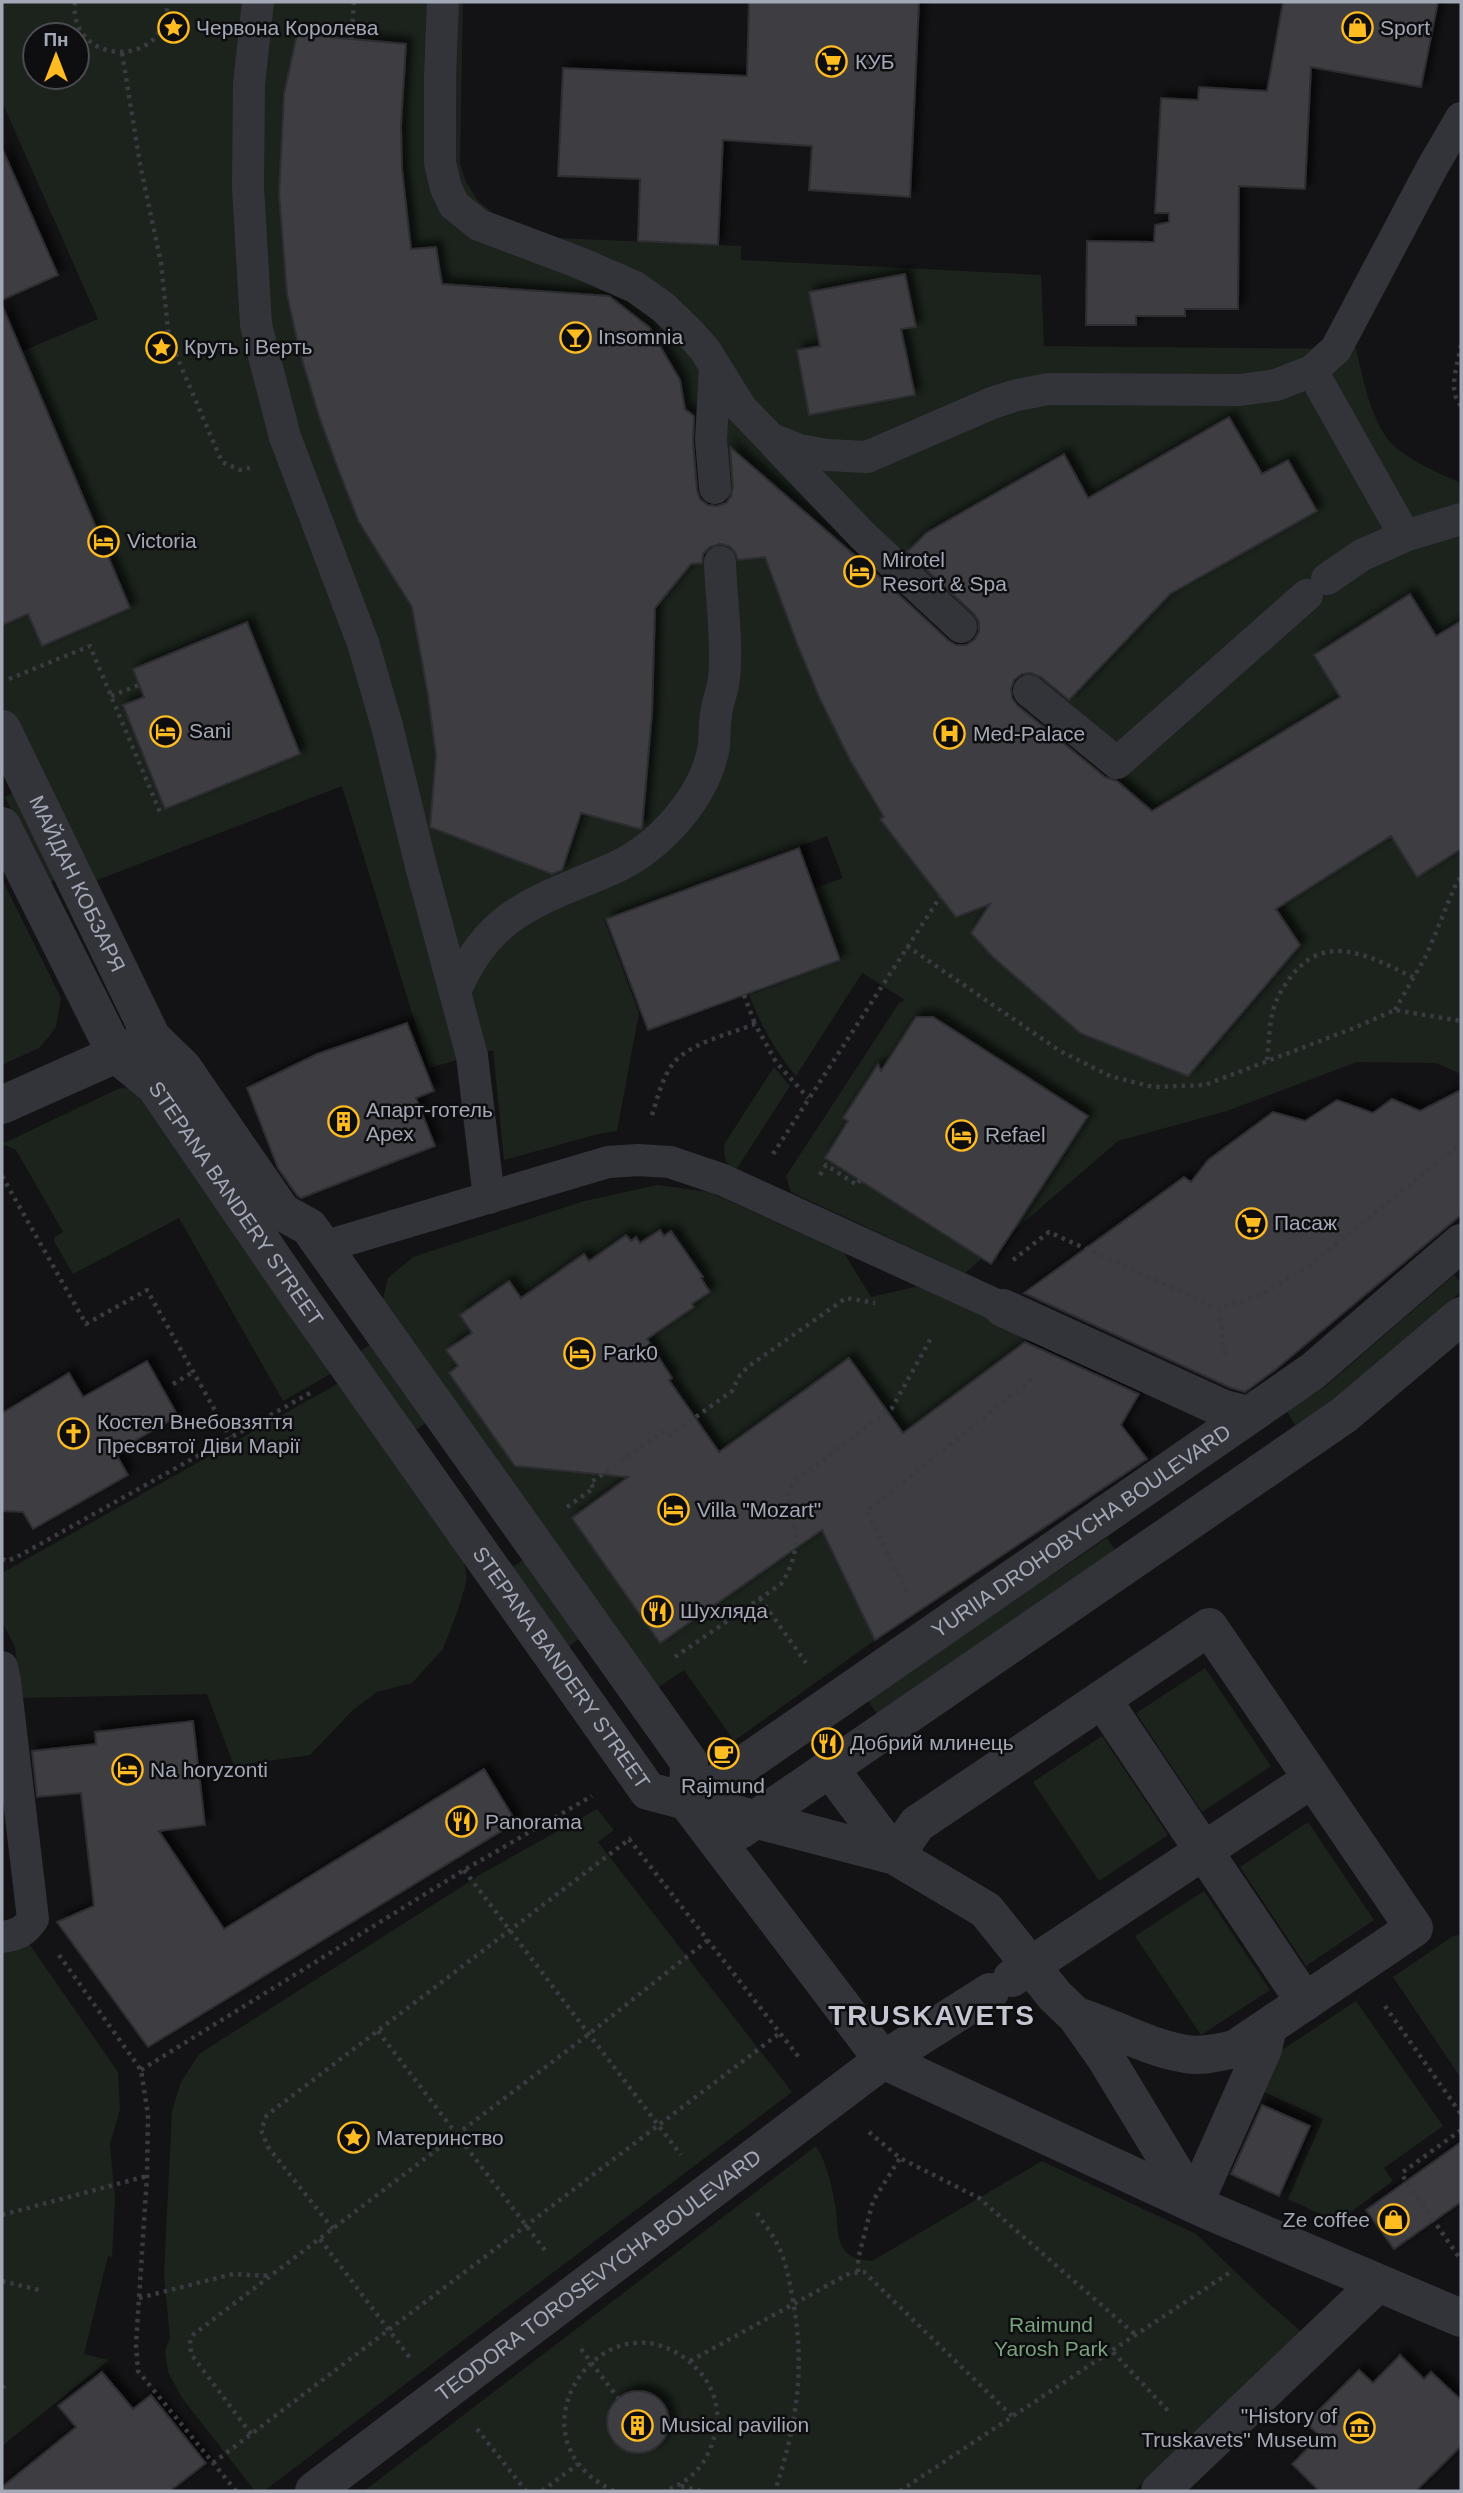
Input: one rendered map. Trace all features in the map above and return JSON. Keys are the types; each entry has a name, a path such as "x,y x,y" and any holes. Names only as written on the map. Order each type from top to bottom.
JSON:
{"street":[{"name":"МАЙДАН КОБЗАРЯ","path":"2,729 152,1038"},
{"name":"МАЙДАН КОБЗАРЯ","path":"2,826 106,1059"},
{"path":"2,1105 152,1038"},
{"name":"STEPANA BANDERY STREET","path":"106,1059 155,1086 303,1302 648,1791 688,1803 689,1762 328,1245 309,1227 282,1212 183,1068 152,1038"},
{"name":"YURIIA DROHOBYCHA BOULEVARD","path":"688,1803 1313,1371 1461,1244"},
{"path":"987,1300 1224,1409 1248,1415"},
{"path":"719,1845 1344,1415 1461,1315"},
{"path":"895,1856 917,1824 1209,1627 1414,1928 1235,2049 1187,2055 1076,2016"},
{"path":"1102,1699 1305,2002"},
{"path":"830,1769 895,1856"},
{"name":"TEODORA TOROSEVYCHA BOULEVARD","path":"314,2491 883,2060 1011,1979 1312,1779"},
{"path":"688,1803 895,1856 986,1910 1011,1979 1055,1996 1076,2016 1105,2057 1194,2204"},
{"path":"688,1803 883,2060 1194,2204 1461,2318"},
{"path":"1194,2204 1263,2049 1268,2027"},
{"path":"1160,2491 1377,2284"}],"lane":[{"path":"258,2 249,84 248,187 256,325 285,436 363,643 387,726 472,1056 489,1198"},
{"path":"443,2 440,163 446,188 454,205 479,225 580,263 635,288 663,307 690,333 741,408 863,536 961,627"},
{"path":"771,439 799,450 827,455 867,457 992,403 1017,395 1049,389 1240,390 1276,385 1312,371 1336,349 1461,118"},
{"path":"715,367 710,440 715,488"},
{"path":"1312,371 1405,536"},
{"path":"1028,691 1117,763 1317,587 1362,555 1405,536 1461,519"},
{"path":"455,992 466,964 486,939 509,918 542,898 614,868 642,852 680,815 699,787 714,747 716,710 724,678 720,562"},
{"path":"328,1245 608,1162 670,1162 723,1180 987,1300"},
{"path":"2,1667 33,1919 18,1936 2,1937"}],"path":[{"path":"75,2 76,21 83,34 107,51 122,53 150,43 160,33 166,19 167,2"},
{"path":"351,39 354,2"},
{"path":"122,53 160,263 168,330 222,462 240,470"},
{"path":"1461,345 1453,387 1455,400 1461,407"},
{"path":"2,682 90,646 160,812"},
{"path":"111,696 139,685"},
{"path":"1395,1010 1414,978 1457,881 1461,878"},
{"path":"749,1192 940,897"},
{"path":"907,946 1060,1051 1110,1076 1153,1087 1205,1085 1395,1010 1461,1021"},
{"path":"1267,1060 1273,1008 1285,984 1302,962 1318,954 1340,950 1368,956 1414,978"},
{"path":"744,995 755,1024 776,1062 809,1098"},
{"path":"638,1160 662,1085 672,1064 689,1049 755,1024"},
{"path":"987,1300 1049,1232 1219,1309 1258,1296 1311,1264 1461,1143"},
{"path":"826,1165 857,1185 860,1180"},
{"path":"2,1176 86,1324 147,1290 230,1437"},
{"path":"560,1511 594,1488 590,1483 663,1432 667,1437 732,1391 749,1366 846,1298 881,1303"},
{"path":"1219,1309 1225,1359"},
{"path":"630,1681 657,1661 680,1655 781,1584 793,1561 795,1538 794,1523 787,1500 789,1489 795,1481 892,1408 931,1338"},
{"path":"173,1384 193,1372"},
{"path":"929,1636 867,1511 1035,1376 1047,1382"},
{"path":"2,1559 7,1561 17,1557 280,1410"},
{"path":"760,1598 797,1650"},
{"path":"141,2070 464,1870 634,1771"},
{"path":"333,2229 268,2147 261,2130 267,2115 629,1839 688,1803"},
{"path":"629,1839 831,2099 900,2158 979,2198 1137,2336"},
{"path":"464,1870 709,2192"},
{"path":"33,1919 141,2070 148,2115 147,2176 136,2344 138,2371 236,2491"},
{"path":"251,2434 191,2354 190,2340 194,2334 589,2034 708,1940"},
{"path":"1381,2000 1461,2114"},
{"path":"378,2031 577,2292"},
{"path":"213,2463 780,2033"},
{"path":"1461,2130 1402,2175 1461,2260"},
{"path":"858,2272 858,2259 873,2201 900,2158"},
{"path":"2,2215 147,2176"},
{"path":"755,2209 777,2242 788,2273 800,2352 798,2403 789,2450 775,2491"},
{"path":"320,2239 389,2330 526,2491"},
{"path":"900,2491 1236,2269"},
{"path":"690,2361 850,2273 858,2272 868,2274 1014,2418"},
{"path":"139,2298 233,2274 271,2276"},
{"path":"2,2281 43,2291"},
{"path":"614,2491 594,2480 579,2464 568,2444 564,2421 567,2399 576,2379 591,2361 612,2348 637,2343 663,2346 686,2357 703,2375 715,2398 718,2422 712,2447 700,2470 680,2485 665,2491"},
{"path":"1113,2352 1205,2450"},
{"path":"591,2361 618,2398"},
{"path":"2,2388 7,2383"},
{"path":"542,2491 579,2464"},
{"path":"680,2485 701,2491"}],"green space":[{"name":"Mirotel Resort & Spa","path":"2,2 463,2 460,164 466,182 478,201 497,216 556,238 741,246 741,260 1041,275 1044,346 1356,349 1371,405 1386,437 1410,458 1461,483 1461,1074 1436,1063 1357,1062 1227,1111 1118,1141 965,1273 791,1192 786,1176 899,1003 905,1000 862,973 796,1076 758,1017 749,995 842,960 815,888 843,878 827,836 604,919 639,1013 617,1131 504,1160 493,1050 429,1068 342,786 87,884 21,753 2,709 2,360 98,319 2,102"},
{"path":"18,790 59,878 46,884 5,797"},
{"path":"2,879 61,998 56,1027 48,1038 39,1048 2,1065"},
{"path":"774,1067 790,1086 734,1173 726,1159 725,1143"},
{"path":"120,1088 143,1089 339,1369 283,1401 179,1218 73,1274 54,1241 55,1237 63,1232 16,1150 2,1144"},
{"path":"657,1185 709,1192 844,1253 871,1297 919,1286 1031,1338 810,1503 875,1640 734,1741 684,1670 650,1693 380,1311 388,1278 413,1257 584,1201"},
{"path":"1454,1275 1461,1283 1461,1292 1334,1400 1295,1425 1287,1411 1326,1386"},
{"path":"371,1344 426,1423 414,1431 359,1352"},
{"path":"346,1379 461,1542 467,1579 460,1604 443,1649 412,1683 377,1692 353,1710 310,1755 234,1766 207,1694 22,1698 15,1647 2,1622 2,1573"},
{"path":"1107,1538 1117,1553 877,1714 867,1699"},
{"path":"523,1560 579,1639 567,1648 511,1568"},
{"path":"1205,1668 1271,1766 1202,1812 1136,1713"},
{"path":"1102,1736 1168,1835 1099,1881 1033,1782"},
{"path":"597,1809 614,1830 598,1842 792,2092 264,2491 255,2491 182,2398 168,2372 165,2351 170,2338 164,2275 172,2111 181,2082 199,2054 483,1873"},
{"path":"1308,1822 1374,1920 1306,1966 1240,1867"},
{"path":"1204,1891 1270,1990 1201,2035 1135,1936"},
{"path":"1461,1935 1461,2078 1393,1977 1453,1936"},
{"path":"30,1945 118,2072 120,2110 110,2144 115,2200 112,2257 108,2256 84,2354 109,2360 2,2446 2,1949"},
{"path":"1356,2001 1443,2126 1384,2168 1393,2181 1337,2222 1288,2199 1323,2119 1262,2091 1279,2052"},
{"name":"Raimund Yarosh Park","path":"816,2146 830,2181 842,2247 855,2258 872,2261 1042,2161 1196,2234 1304,2334 1134,2491 364,2491"}],"building":[{"path":"749,2 919,2 910,197 809,190 812,146 723,140 718,245 638,241 640,179 558,176 563,68 747,76"},
{"path":"1283,2 1438,2 1421,87 1311,67 1305,189 1239,186 1238,309 1185,309 1185,316 1136,316 1136,325 1086,325 1087,241 1154,242 1155,225 1169,222 1169,213 1155,213 1161,98 1198,100 1199,87 1267,91"},
{"path":"297,34 406,44 401,126 402,169 411,249 436,247 442,284 609,296 649,327 680,380 685,409 694,416 693,442 700,499 708,505 717,506 726,503 731,496 733,486 730,447 956,645 966,645 974,640 979,632 979,622 974,614 907,552 926,533 1064,454 1088,498 1229,417 1262,474 1288,460 1317,511 1170,594 1069,700 1041,677 1031,673 1022,674 1014,680 1012,698 1105,777 1117,781 1152,811 1340,697 1314,655 1410,594 1436,636 1461,621 1461,849 1417,877 1391,836 1276,909 1300,945 1188,1076 1080,1033 993,957 971,933 990,904 956,917 880,819 884,817 850,760 820,699 765,557 738,560 729,546 720,544 710,547 703,554 702,563 691,564 655,608 652,713 642,828 581,813 562,870 552,874 430,827 436,755 412,607 359,522 319,416 299,349 287,294 279,194 284,94"},
{"path":"2,148 58,275 2,300"},
{"path":"905,274 916,327 901,329 915,395 809,415 797,350 820,346 809,292"},
{"path":"2,305 130,608 42,646 28,614 2,625"},
{"path":"247,622 300,754 165,809 123,705 144,697 133,669"},
{"path":"799,848 840,960 648,1030 606,919"},
{"name":"Refael","path":"916,1017 933,1017 1088,1116 991,1264 825,1158 848,1121 843,1118 878,1064 881,1071"},
{"name":"Апарт-готель Apex","path":"407,1023 434,1091 416,1098 435,1146 301,1198 278,1168 247,1088 317,1054"},
{"path":"1461,1090 1461,1215 1245,1392 1024,1293 1184,1177 1191,1182 1208,1160 1273,1112 1305,1121 1337,1100 1373,1113 1392,1099 1420,1111"},
{"path":"660,1230 664,1236 671,1231 703,1277 701,1278 710,1292 692,1304 694,1307 647,1339 672,1378 669,1380 719,1452 849,1358 903,1433 1025,1342 1139,1394 1121,1425 1147,1459 875,1640 822,1530 660,1643 572,1518 628,1477 515,1466 449,1373 458,1366 446,1350 472,1333 460,1315 509,1281 521,1298 584,1254 589,1261 626,1235 631,1241 636,1237 640,1243"},
{"name":"Костел Внебовзяття Пресвятої Діви Марії","path":"147,1361 178,1416 115,1452 128,1475 33,1529 23,1512 2,1511 2,1413 69,1373 83,1397"},
{"path":"193,1721 205,1825 159,1831 224,1929 484,1769 516,1822 148,2047 57,1922 94,1906 81,1793 37,1797 32,1751 96,1744 95,1732"},
{"path":"1262,2105 1310,2126 1279,2196 1231,2174"},
{"path":"1461,2142 1461,2202 1394,2249 1366,2210"},
{"path":"1400,2355 1424,2379 1431,2372 1461,2400 1461,2446 1416,2491 1319,2491 1292,2464 1320,2436 1306,2423 1359,2370 1373,2383"},
{"path":"102,2372 133,2409 151,2395 206,2463 170,2491 2,2491 2,2487 76,2427 58,2406"},
{"name":"Musical pavilion","path":"632,2391 644,2391 660,2400 667,2410 667,2434 660,2444 644,2453 632,2453 621,2448 612,2439 607,2428 607,2416 612,2405 621,2396"}],"place":[{"name":"Червона Королева","path":"173,28"},
{"name":"Sport","path":"1357,28"},
{"name":"КУБ","path":"832,62"},
{"name":"Insomnia","path":"575,337"},
{"name":"Круть і Верть","path":"161,347"},
{"name":"Victoria","path":"104,541"},
{"name":"Mirotel Resort & Spa","path":"859,572"},
{"name":"Sani","path":"166,731"},
{"name":"Med-Palace","path":"950,734"},
{"name":"Апарт-готель Apex","path":"343,1122"},
{"name":"Refael","path":"962,1135"},
{"name":"Пасаж","path":"1251,1223"},
{"name":"Park0","path":"580,1353"},
{"name":"Костел Внебовзяття Пресвятої Діви Марії","path":"74,1434"},
{"name":"Villa \"Mozart\"","path":"674,1510"},
{"name":"Шухляда","path":"657,1611"},
{"name":"Добрий млинець","path":"827,1743"},
{"name":"Rajmund","path":"723,1754"},
{"name":"Na horyzonti","path":"127,1770"},
{"name":"Panorama","path":"462,1822"},
{"name":"Материнство","path":"353,2138"},
{"name":"Ze coffee","path":"1393,2220"},
{"name":"Musical pavilion","path":"638,2425"},
{"name":"\"History of Truskavets\" Museum","path":"1360,2428"}],"district":[{"name":"TRUSKAVETS","path":"932,2015"}]}
